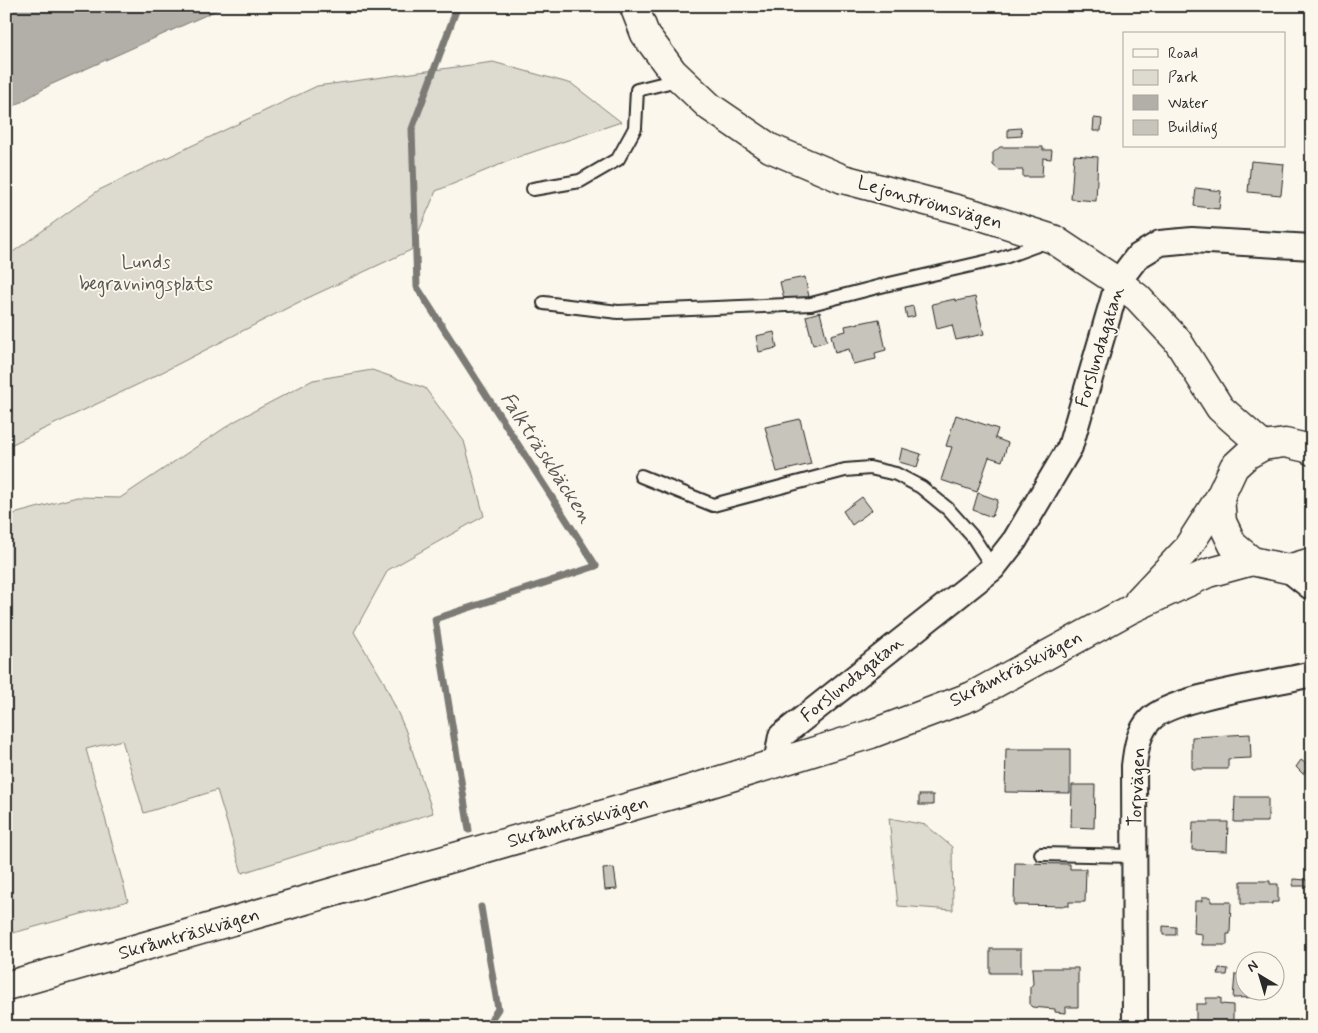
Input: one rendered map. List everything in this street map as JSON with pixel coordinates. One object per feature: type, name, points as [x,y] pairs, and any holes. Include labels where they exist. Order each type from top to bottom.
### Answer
[{"type":"main road","name":"Lejonströmsvägen","points":[[634,6],[645,34],[673,72],[710,106],[770,148],[843,179],[975,214],[1053,239],[1118,282],[1138,298],[1177,340],[1220,408],[1263,446]]},
{"type":"main road","name":"Lejonströmsvägen","points":[[1220,408],[1234,467]]},
{"type":"main road","points":[[1234,467],[1247,454],[1263,446],[1285,443],[1312,451]]},
{"type":"main road","name":"Skråmträskvägen","points":[[1130,609],[1186,550],[1220,497],[1234,467]]},
{"type":"main road","points":[[1220,497],[1222,522],[1233,545],[1252,561],[1300,566]]},
{"type":"main road","name":"Skråmträskvägen","points":[[6,986],[776,764],[871,734],[972,696],[1130,609],[1208,574],[1252,561]]},
{"type":"street","name":"Forslundagatan","points":[[776,764],[781,736],[993,568],[1015,540],[1070,447],[1118,282],[1137,257],[1160,243],[1192,240],[1312,247]]},
{"type":"street","points":[[1300,566],[1312,588]]},
{"type":"street","name":"Torpvägen","points":[[1135,1027],[1134,766],[1140,735],[1149,720],[1160,711],[1195,699],[1312,674]]},
{"type":"lane","points":[[533,190],[580,181],[618,159],[635,128],[637,90],[681,79]]},
{"type":"lane","points":[[544,303],[618,312],[812,304],[885,284],[1002,258],[1053,239]]},
{"type":"lane","points":[[642,476],[714,505],[845,470],[870,468],[896,474],[922,487],[948,509],[973,537],[993,568]]},
{"type":"lane","points":[[1041,854],[1134,856]]},
{"type":"green space","name":"Lunds begravningsplats","points":[[493,62],[572,84],[621,122],[521,156],[436,191],[411,250],[299,302],[143,382],[6,447],[6,257],[99,190],[317,86]]},
{"type":"green space","points":[[372,370],[425,388],[464,441],[484,516],[388,570],[354,632],[384,682],[405,729],[433,813],[242,873],[217,790],[144,813],[122,740],[86,749],[128,901],[6,935],[6,516],[77,497],[120,498],[235,421],[313,380]]},
{"type":"green space","points":[[889,818],[926,825],[952,847],[953,910],[898,906]]},
{"type":"water","points":[[6,6],[226,6],[50,85],[6,111]]},
{"type":"building","points":[[1094,118],[1102,119],[1101,131],[1093,131]]},
{"type":"building","points":[[1021,128],[1022,136],[1008,137],[1008,129]]},
{"type":"building","points":[[1000,147],[1043,147],[1043,150],[1052,150],[1051,159],[1043,158],[1042,177],[1023,177],[1023,170],[999,170],[993,165],[993,153]]},
{"type":"building","points":[[1308,154],[1312,154],[1312,169],[1310,169]]},
{"type":"building","points":[[1074,155],[1098,157],[1096,201],[1071,199]]},
{"type":"building","points":[[1251,161],[1284,164],[1281,195],[1248,192]]},
{"type":"building","points":[[1196,188],[1221,191],[1219,209],[1194,206]]},
{"type":"building","points":[[805,277],[809,297],[785,303],[780,282]]},
{"type":"building","points":[[975,297],[984,334],[956,340],[952,325],[937,329],[932,304]]},
{"type":"building","points":[[913,306],[915,316],[907,318],[905,308]]},
{"type":"building","points":[[820,312],[827,341],[813,345],[806,316]]},
{"type":"building","points":[[879,319],[886,350],[875,353],[876,359],[853,364],[849,349],[835,353],[831,335],[846,331],[845,326]]},
{"type":"building","points":[[774,332],[777,348],[759,352],[756,336]]},
{"type":"building","points":[[956,415],[998,429],[995,438],[1008,443],[1002,461],[989,457],[977,492],[941,480],[952,447],[946,446]]},
{"type":"building","points":[[800,419],[811,464],[777,472],[765,427]]},
{"type":"building","points":[[902,448],[921,454],[917,467],[899,462]]},
{"type":"building","points":[[978,493],[998,500],[992,517],[973,510]]},
{"type":"building","points":[[862,497],[872,510],[852,525],[843,511]]},
{"type":"building","points":[[1250,734],[1251,758],[1228,759],[1228,769],[1192,769],[1192,737]]},
{"type":"building","points":[[1006,749],[1070,749],[1070,793],[1005,792]]},
{"type":"building","points":[[1301,760],[1309,766],[1303,774],[1296,767]]},
{"type":"building","points":[[1072,785],[1095,785],[1094,828],[1071,827]]},
{"type":"building","points":[[919,795],[933,795],[933,805],[919,805]]},
{"type":"building","points":[[1235,797],[1268,797],[1268,822],[1234,822]]},
{"type":"building","points":[[1193,822],[1228,822],[1227,851],[1192,850]]},
{"type":"building","points":[[1015,863],[1070,864],[1070,869],[1086,869],[1085,902],[1069,902],[1069,906],[1014,905]]},
{"type":"building","points":[[614,868],[617,889],[605,890],[603,869]]},
{"type":"building","points":[[1293,879],[1307,880],[1307,886],[1293,886]]},
{"type":"building","points":[[1241,881],[1270,881],[1270,884],[1278,884],[1278,902],[1272,902],[1272,904],[1241,904]]},
{"type":"building","points":[[1202,897],[1211,897],[1211,902],[1231,902],[1230,934],[1227,934],[1227,945],[1202,945],[1202,934],[1194,933],[1195,901],[1202,901]]},
{"type":"building","points":[[1163,926],[1176,927],[1176,935],[1163,935]]},
{"type":"building","points":[[990,949],[1021,949],[1021,973],[990,973]]},
{"type":"building","points":[[1032,968],[1078,968],[1078,1007],[1066,1007],[1066,1013],[1055,1012],[1055,1009],[1032,1007],[1030,1005],[1030,987],[1033,984]]},
{"type":"building","points":[[1219,968],[1228,969],[1227,975],[1218,975]]},
{"type":"building","points":[[1235,974],[1236,974],[1236,998],[1233,998]]},
{"type":"building","points":[[1206,998],[1221,998],[1221,1004],[1233,1005],[1233,1027],[1196,1027],[1196,1004],[1206,1004]]},
{"type":"waterway","name":"Falkträskbäcken","points":[[457,8],[412,129],[417,287],[596,566],[435,619],[469,830]]},
{"type":"waterway","name":"Falkträskbäcken","points":[[481,907],[498,1009],[486,1027]]}]
